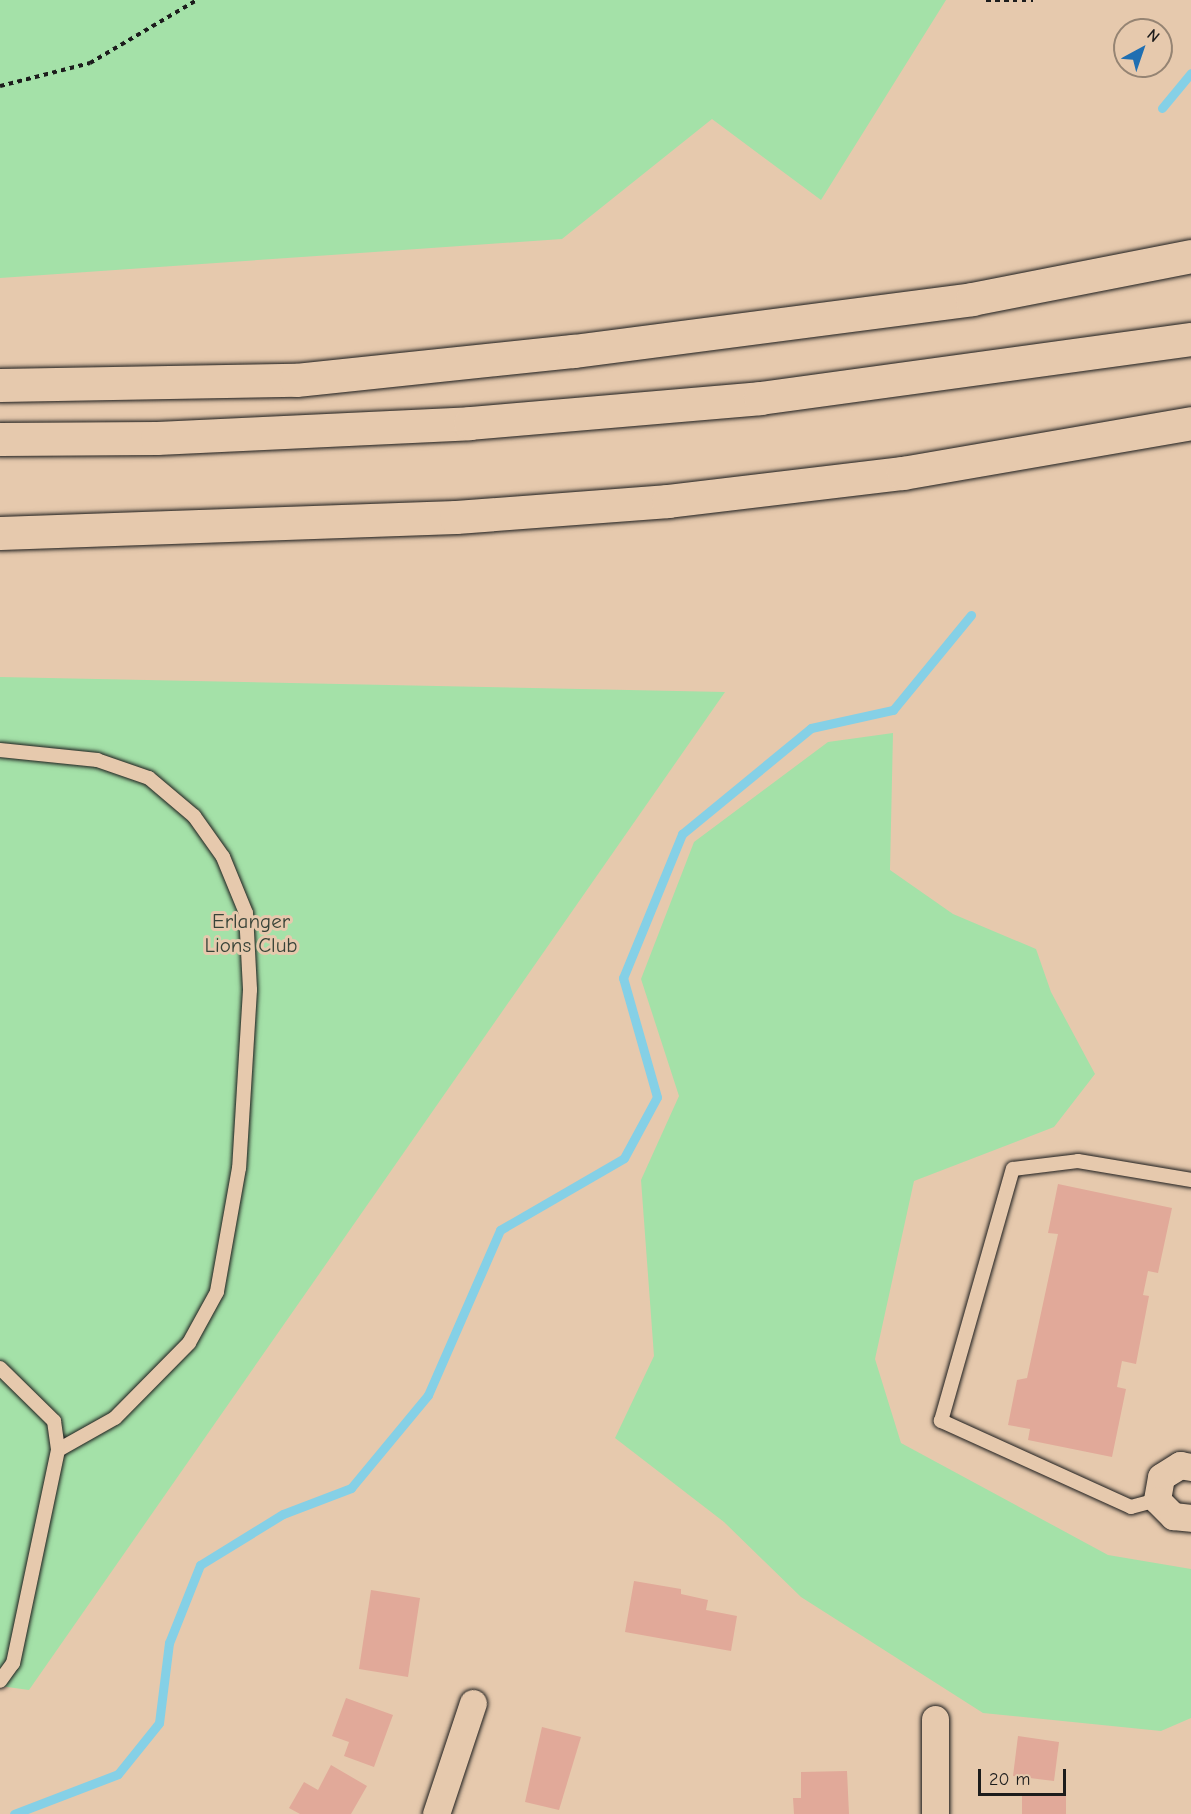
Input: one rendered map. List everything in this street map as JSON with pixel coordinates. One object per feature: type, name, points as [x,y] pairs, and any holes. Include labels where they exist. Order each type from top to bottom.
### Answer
[{"type":"highway","points":[[0,385],[296,380],[574,351],[972,298],[1191,256]]},
{"type":"highway","points":[[0,439],[157,438],[470,423],[760,398],[1191,339]]},
{"type":"highway","points":[[0,533],[420,519],[668,501],[903,473],[1191,423]]},
{"type":"street","points":[[1191,1467],[1180,1465],[1161,1477],[1157,1500],[1173,1516],[1191,1518]]},
{"type":"street","points":[[436,1814],[473,1703]]},
{"type":"street","points":[[935,1719],[935,1814]]},
{"type":"lane","points":[[0,750],[97,760],[148,778],[194,816],[223,857],[246,913],[250,990],[239,1168],[217,1292],[189,1343],[124,1410],[58,1450]]},
{"type":"lane","points":[[1157,1500],[1131,1507],[941,1421],[1013,1169],[1078,1161],[1191,1180]]},
{"type":"lane","points":[[0,1368],[54,1421],[58,1450],[13,1663],[0,1681]]},
{"type":"path","points":[[0,86],[90,63],[197,0]]},
{"type":"path","points":[[986,0],[1033,0]]},
{"type":"green space","points":[[0,0],[946,0],[821,200],[712,119],[562,239],[0,278]]},
{"type":"green space","name":"Erlanger Lions Club","points":[[0,677],[725,692],[29,1690],[0,1686]]},
{"type":"green space","points":[[893,733],[890,870],[953,914],[1036,949],[1051,992],[1095,1074],[1054,1127],[914,1181],[875,1359],[901,1443],[1108,1555],[1191,1569],[1191,1718],[1161,1731],[983,1713],[801,1597],[724,1522],[615,1438],[654,1356],[641,1180],[679,1096],[641,979],[694,842],[828,742]]},
{"type":"building","points":[[1058,1184],[1172,1208],[1158,1273],[1148,1271],[1143,1295],[1149,1296],[1136,1364],[1122,1361],[1117,1387],[1126,1389],[1112,1457],[1028,1440],[1030,1429],[1008,1425],[1017,1380],[1027,1378],[1058,1234],[1048,1233]]},
{"type":"building","points":[[634,1581],[681,1589],[681,1594],[708,1600],[706,1610],[737,1616],[731,1651],[625,1632]]},
{"type":"building","points":[[371,1590],[420,1598],[408,1677],[359,1669]]},
{"type":"building","points":[[346,1698],[393,1715],[374,1767],[344,1756],[349,1742],[332,1736]]},
{"type":"building","points":[[542,1727],[581,1737],[559,1810],[525,1802]]},
{"type":"building","points":[[1018,1736],[1059,1742],[1054,1781],[1013,1776]]},
{"type":"building","points":[[331,1765],[367,1786],[351,1814],[300,1814],[289,1808],[304,1782],[318,1790]]},
{"type":"building","points":[[847,1771],[849,1814],[794,1814],[793,1798],[801,1798],[801,1772]]},
{"type":"building","points":[[1022,1795],[1066,1796],[1066,1814],[1022,1814]]},
{"type":"waterway","points":[[1162,108],[1191,73]]},
{"type":"waterway","points":[[14,1814],[118,1774],[159,1723],[169,1643],[200,1565],[283,1514],[351,1488],[428,1395],[500,1230],[624,1158],[657,1097],[623,978],[682,834],[811,728],[893,710],[971,615]]}]
